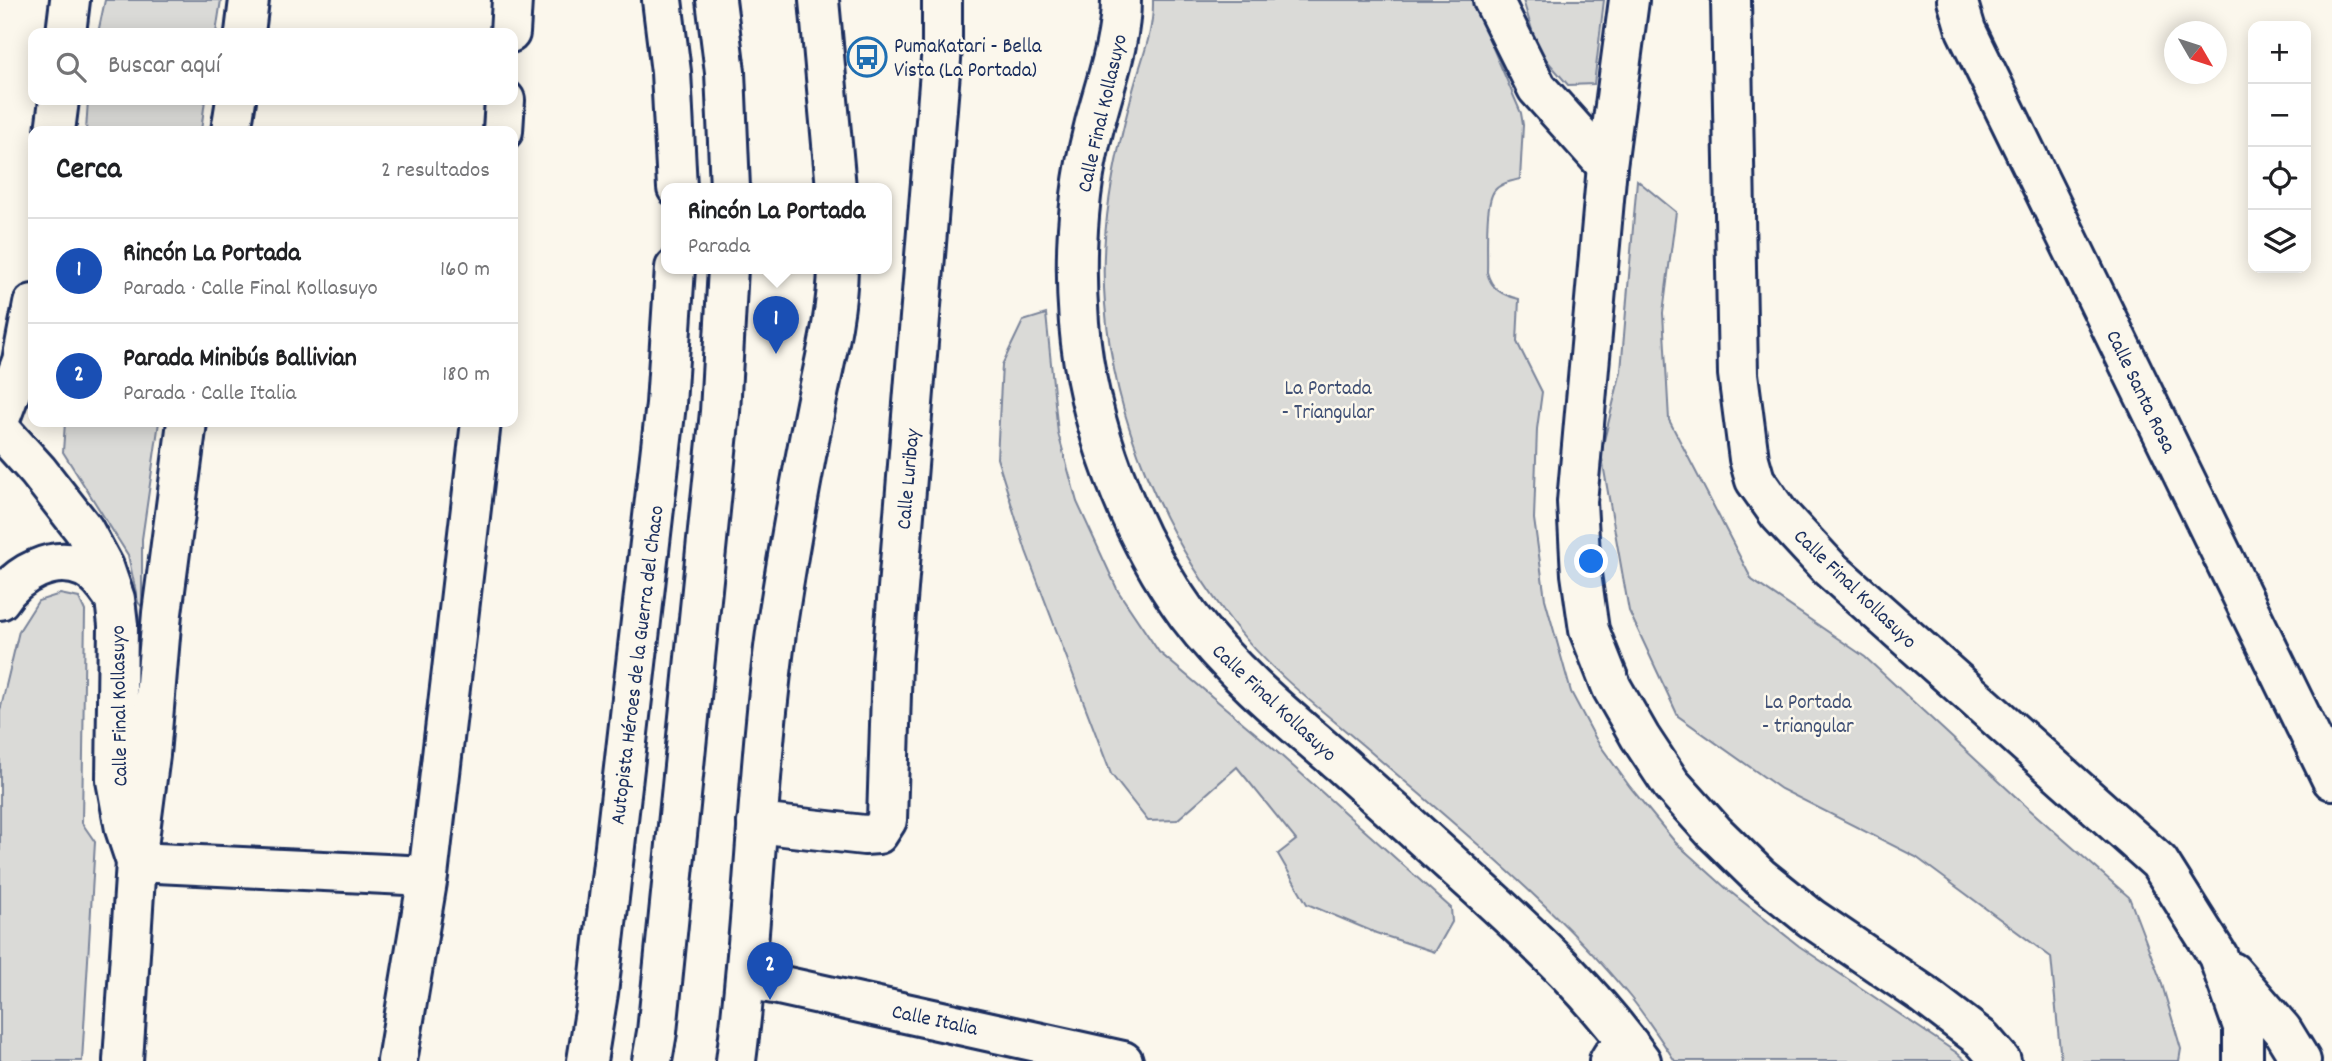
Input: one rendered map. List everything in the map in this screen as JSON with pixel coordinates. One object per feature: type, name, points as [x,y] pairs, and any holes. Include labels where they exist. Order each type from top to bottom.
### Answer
[{"type":"main road","points":[[67,28],[70,0]]},
{"type":"main road","points":[[246,28],[249,0]]},
{"type":"main road","points":[[510,28],[512,0]]},
{"type":"main road","points":[[662,0],[671,72],[677,183]]},
{"type":"main road","points":[[716,0],[725,72],[730,183]]},
{"type":"main road","points":[[820,0],[836,183]]},
{"type":"main road","name":"Calle Luribay","points":[[757,823],[864,835],[878,834],[887,820],[892,662],[942,47],[942,0]]},
{"type":"main road","name":"Calle Final Kollasuyo","points":[[1121,0],[1121,25],[1092,134],[1085,172],[1075,260],[1079,326],[1091,400],[1117,484],[1149,551],[1188,614],[1222,655],[1259,694],[1377,796],[1559,962],[1596,1001],[1626,1056]]},
{"type":"main road","points":[[1493,0],[1537,88],[1607,166]]},
{"type":"main road","points":[[1629,0],[1607,166],[1577,502],[1581,574],[1589,630],[1612,688],[1640,737],[1671,784],[1714,832],[1760,877],[1821,925],[1923,994],[1982,1039],[2001,1061]]},
{"type":"main road","name":"Calle Final Kollasuyo","points":[[1731,0],[1738,374],[1749,459],[1755,480],[1779,514],[1829,568],[2158,862],[2218,956],[2243,1027],[2243,1061]]},
{"type":"main road","name":"Calle Santa Rosa","points":[[1957,0],[1966,30],[2332,780]]},
{"type":"main road","points":[[56,126],[58,105]]},
{"type":"main road","points":[[232,126],[235,105]]},
{"type":"main road","points":[[503,126],[505,105]]},
{"type":"main road","name":"Autopista Héroes de la Guerra del Chaco","points":[[587,1061],[598,993],[661,445],[675,274]]},
{"type":"main road","points":[[652,1061],[720,412],[728,274]]},
{"type":"main road","points":[[736,1061],[746,979],[763,745],[778,619],[831,330],[837,274]]},
{"type":"main road","points":[[0,419],[22,361],[28,330]]},
{"type":"main road","points":[[186,427],[162,613],[150,755],[136,862],[428,876]]},
{"type":"main road","points":[[397,1061],[428,876],[480,427]]},
{"type":"main road","name":"Calle Final Kollasuyo","points":[[0,429],[46,481],[84,530],[104,567],[115,599],[118,625],[116,780],[125,829],[136,862],[123,1061]]},
{"type":"main road","points":[[0,600],[18,580],[32,570],[52,564],[69,563],[86,569],[102,581],[115,599]]},
{"type":"main road","points":[[2218,956],[2282,1030],[2301,1061]]},
{"type":"main road","name":"Calle Italia","points":[[746,979],[1123,1061]]},
{"type":"green space","points":[[105,0],[221,0],[217,28],[99,28]]},
{"type":"green space","name":"La Portada - Triangular","points":[[1153,0],[1474,0],[1480,7],[1489,39],[1521,113],[1523,125],[1520,179],[1497,188],[1489,205],[1487,272],[1491,283],[1498,290],[1519,299],[1517,342],[1542,392],[1537,429],[1534,519],[1545,599],[1571,692],[1597,741],[1675,842],[1728,890],[1799,946],[1966,1061],[1675,1061],[1631,998],[1541,901],[1284,678],[1236,627],[1210,592],[1165,515],[1131,434],[1110,348],[1104,277],[1106,224],[1119,145],[1149,36]]},
{"type":"green space","points":[[1523,0],[1604,0],[1594,84],[1568,85],[1538,50]]},
{"type":"green space","points":[[88,105],[204,105],[202,126],[86,126]]},
{"type":"green space","name":"La Portada - triangular","points":[[1637,180],[1676,212],[1663,313],[1669,420],[1752,580],[1865,657],[2029,809],[2129,897],[2161,981],[2181,1049],[2179,1061],[2061,1061],[2051,957],[1916,857],[1781,789],[1678,716],[1629,611],[1601,453],[1621,371]]},
{"type":"green space","points":[[1046,314],[1058,433],[1077,502],[1118,591],[1159,652],[1267,743],[1451,908],[1452,922],[1435,952],[1376,933],[1307,904],[1278,854],[1296,840],[1237,767],[1177,820],[1148,821],[1111,774],[1026,551],[997,458],[1002,365],[1023,321]]},
{"type":"green space","points":[[65,427],[158,427],[142,539],[142,607],[138,602],[128,555],[63,452]]},
{"type":"green space","points":[[60,594],[79,598],[85,611],[82,823],[95,842],[82,1061],[0,1061],[0,711],[19,631],[38,601]]},
{"type":"place","name":"PumaKatari - Bella Vista (La Portada)","points":[[867,57]]},
{"type":"place","name":"Rincón La Portada","points":[[776,354]]},
{"type":"place","name":"Parada Minibús Ballivian","points":[[770,1000]]}]
